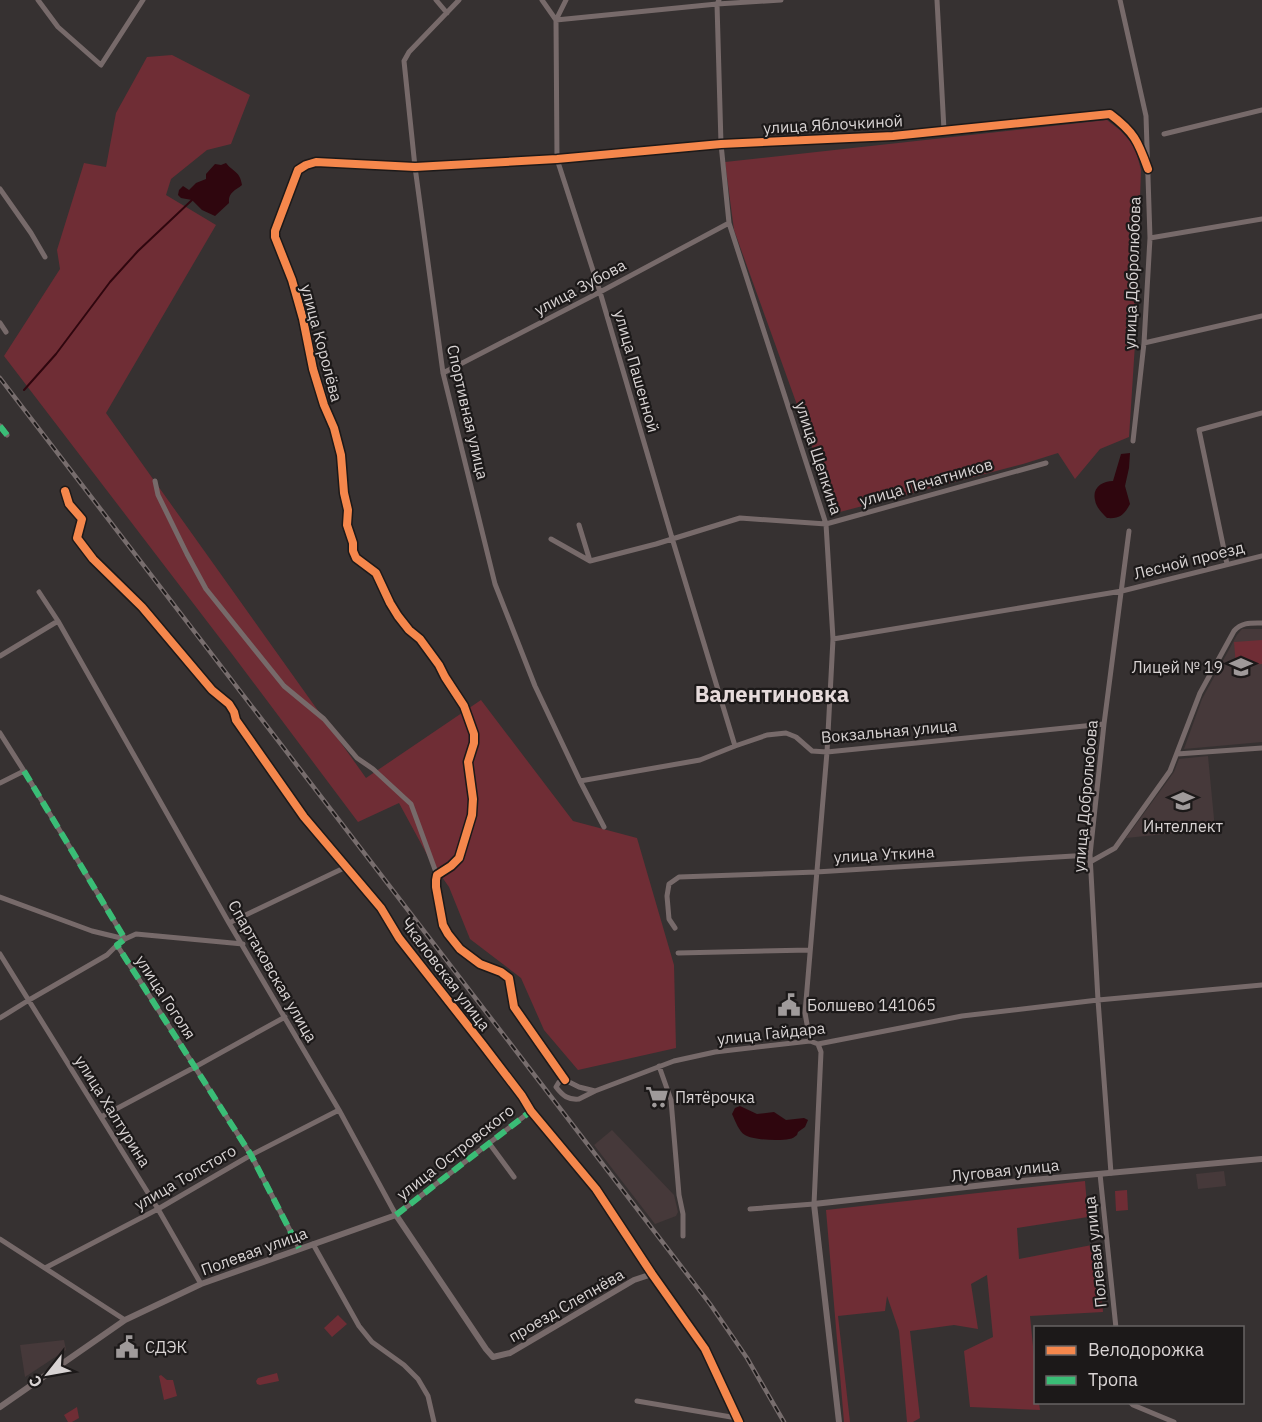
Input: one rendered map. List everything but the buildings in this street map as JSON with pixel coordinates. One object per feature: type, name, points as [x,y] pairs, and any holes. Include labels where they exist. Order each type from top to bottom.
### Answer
[{"type":"street","points":[[38,0],[58,27],[101,65],[143,0]]},
{"type":"street","points":[[436,0],[447,13]]},
{"type":"street","name":"Спортивная улица","points":[[459,0],[409,52],[404,61],[443,373],[495,584],[535,686],[604,827]]},
{"type":"street","points":[[542,0],[556,20],[718,2],[780,0]]},
{"type":"street","name":"улица Пашенной","points":[[566,0],[556,20],[557,159],[600,292],[735,746]]},
{"type":"street","points":[[937,0],[944,130]]},
{"type":"street","name":"улица Добролюбова","points":[[1120,0],[1146,116],[1148,169],[1150,238],[1144,343],[1133,441]]},
{"type":"street","name":"улица Щепкина","points":[[718,2],[721,144],[729,223],[826,524],[833,639],[827,752],[805,1013],[810,1041]]},
{"type":"street","points":[[1164,134],[1262,110]]},
{"type":"street","name":"улица Яблочкиной","points":[[557,159],[721,144],[893,136],[1110,114],[1127,127],[1140,146],[1148,169]]},
{"type":"street","name":"улица Королёва","points":[[437,875],[452,866],[459,858],[472,816],[473,799],[468,762],[474,734],[464,706],[439,665],[420,639],[398,616],[376,573],[356,558],[352,551],[347,525],[348,510],[341,455],[313,369],[303,319],[292,280],[275,237],[275,231],[298,170],[316,162],[416,167],[557,159]]},
{"type":"street","points":[[0,189],[45,257]]},
{"type":"street","points":[[1150,238],[1262,219]]},
{"type":"street","name":"улица Зубова","points":[[443,373],[729,223]]},
{"type":"street","points":[[1144,343],[1262,316]]},
{"type":"street","points":[[0,323],[6,332]]},
{"type":"street","points":[[1227,564],[1198,430],[1262,413]]},
{"type":"street","points":[[0,426],[7,435]]},
{"type":"street","name":"улица Печатников","points":[[590,561],[740,518],[826,524],[1046,463]]},
{"type":"street","points":[[155,481],[158,495],[206,589],[284,686],[324,719],[357,758],[373,769],[411,804],[437,875],[436,887],[443,925],[448,934],[470,957],[509,978],[514,1006],[565,1080],[595,1092]]},
{"type":"street","name":"Чкаловская улица","points":[[65,491],[69,504],[82,519],[77,538],[93,559],[142,607],[212,690],[230,704],[236,720],[304,818],[381,908],[399,938],[490,1053],[531,1111],[596,1189],[705,1349],[738,1420]]},
{"type":"street","points":[[579,525],[590,561]]},
{"type":"street","name":"улица Добролюбова","points":[[1111,1173],[1090,859],[1104,724],[1129,531]]},
{"type":"street","points":[[551,539],[590,561]]},
{"type":"street","name":"Лесной проезд","points":[[833,639],[1122,591],[1262,556]]},
{"type":"street","name":"Спартаковская улица","points":[[39,592],[58,621],[229,923],[339,1110],[396,1215],[493,1357]]},
{"type":"street","points":[[0,656],[58,621]]},
{"type":"street","points":[[1090,859],[1115,848],[1170,771],[1200,693],[1234,631],[1238,626],[1245,624],[1262,623]]},
{"type":"street","name":"Вокзальная улица","points":[[580,781],[699,760],[766,735],[786,733],[796,737],[812,751],[827,752],[1104,724]]},
{"type":"street","name":"улица Гоголя","points":[[0,733],[124,939],[117,945],[251,1155],[299,1248]]},
{"type":"street","points":[[1177,754],[1262,748]]},
{"type":"street","points":[[0,783],[24,771]]},
{"type":"street","name":"улица Уткина","points":[[675,928],[669,920],[667,896],[669,884],[679,877],[1090,859]]},
{"type":"street","points":[[229,923],[346,867]]},
{"type":"street","points":[[0,897],[92,931],[124,939],[136,934],[243,944]]},
{"type":"street","points":[[0,1018],[107,955],[117,945]]},
{"type":"street","points":[[678,953],[810,951]]},
{"type":"street","name":"улица Халтурина","points":[[0,954],[158,1209],[201,1284]]},
{"type":"street","name":"улица Гайдара","points":[[565,1080],[559,1082],[556,1087],[570,1100],[579,1099],[659,1066],[715,1052],[810,1041],[818,1044],[962,1016],[1098,1000],[1262,985]]},
{"type":"street","points":[[101,1117],[285,1017]]},
{"type":"street","points":[[818,1044],[821,1052],[814,1204],[839,1422]]},
{"type":"street","points":[[659,1066],[671,1100],[679,1195],[683,1214],[683,1236]]},
{"type":"street","name":"улица Толстого","points":[[45,1268],[158,1209],[251,1155],[339,1110]]},
{"type":"street","name":"улица Островского","points":[[396,1215],[531,1111]]},
{"type":"street","points":[[489,1143],[514,1177]]},
{"type":"street","name":"Луговая улица","points":[[750,1209],[1262,1159]]},
{"type":"street","name":"Полевая улица","points":[[1100,1174],[1116,1326]]},
{"type":"street","name":"Полевая улица","points":[[0,1407],[125,1320],[201,1284],[396,1215]]},
{"type":"street","points":[[0,1239],[125,1320]]},
{"type":"street","points":[[313,1244],[359,1326],[372,1342],[404,1365],[418,1379],[428,1396],[434,1422]]},
{"type":"street","name":"проезд Слепнёва","points":[[493,1357],[510,1353],[634,1280],[652,1274]]},
{"type":"street","points":[[637,1401],[738,1420]]},
{"type":"street","points":[[1132,1404],[1174,1422]]},
{"type":"shaded area","points":[[172,55],[250,95],[231,144],[207,150],[171,179],[166,195],[216,225],[106,413],[366,778],[481,700],[573,821],[637,838],[674,965],[676,1048],[578,1070],[544,1030],[521,978],[470,939],[449,887],[430,860],[399,803],[358,822],[4,356],[60,269],[57,250],[84,163],[106,167],[116,113],[147,57]]},
{"type":"shaded area","points":[[1107,120],[1135,147],[1141,170],[1135,344],[1129,437],[1100,449],[1075,479],[1058,453],[836,513],[734,230],[725,162]]},
{"type":"shaded area","points":[[226,163],[238,174],[242,185],[233,192],[229,203],[215,216],[202,210],[192,200],[181,198],[178,195],[183,186],[189,190],[196,183],[206,179],[206,174],[215,164]]},
{"type":"shaded area","points":[[1130,453],[1125,486],[1130,504],[1121,516],[1107,518],[1097,505],[1094,496],[1096,489],[1105,482],[1113,481],[1121,454]]},
{"type":"shaded area","name":"Лицей № 19","points":[[1242,629],[1262,629],[1262,742],[1184,749],[1202,699]]},
{"type":"shaded area","points":[[1262,640],[1262,664],[1236,666],[1234,642]]},
{"type":"shaded area","name":"Интеллект","points":[[1208,756],[1215,829],[1126,838],[1174,772],[1179,759]]},
{"type":"shaded area","points":[[740,1106],[757,1114],[774,1112],[786,1120],[804,1118],[808,1120],[805,1127],[793,1138],[773,1140],[754,1138],[745,1135],[737,1126],[732,1114],[735,1108]]},
{"type":"shaded area","points":[[612,1130],[674,1195],[678,1212],[676,1216],[655,1224],[594,1145]]},
{"type":"shaded area","points":[[1224,1171],[1226,1186],[1198,1189],[1196,1174]]},
{"type":"shaded area","points":[[1085,1181],[1088,1217],[1017,1228],[1019,1259],[1097,1244],[1103,1312],[1030,1316],[1034,1356],[1034,1404],[1039,1404],[1040,1410],[970,1407],[964,1351],[993,1337],[987,1275],[971,1284],[978,1329],[954,1325],[910,1331],[920,1418],[913,1422],[907,1422],[899,1331],[887,1296],[885,1311],[838,1316],[850,1422],[844,1422],[826,1210]]},
{"type":"shaded area","points":[[1127,1190],[1128,1210],[1116,1211],[1115,1191]]},
{"type":"shaded area","points":[[338,1315],[347,1324],[332,1337],[324,1328]]},
{"type":"shaded area","points":[[64,1340],[66,1350],[25,1377],[20,1345]]},
{"type":"shaded area","points":[[277,1373],[279,1381],[257,1384],[258,1378]]},
{"type":"shaded area","points":[[159,1376],[167,1380],[173,1380],[177,1396],[164,1400]]},
{"type":"shaded area","points":[[77,1407],[79,1418],[68,1422],[64,1415]]},
{"type":"waterway","points":[[24,390],[56,354],[110,282],[138,251],[192,200]]},
{"type":"railway","points":[[0,378],[710,1304],[747,1358],[784,1422]]},
{"type":"marked path","points":[[0,426],[7,435]]},
{"type":"marked path","points":[[24,771],[125,939],[117,945],[251,1155],[299,1248]]},
{"type":"marked path","points":[[396,1215],[531,1111]]},
{"type":"cycle path","points":[[565,1080],[514,1007],[509,978],[501,972],[480,964],[460,949],[443,925],[436,880],[437,875],[459,858],[472,815],[473,799],[468,762],[474,743],[474,734],[464,706],[439,665],[420,639],[398,616],[376,573],[356,558],[353,551],[347,525],[348,510],[344,493],[341,455],[313,369],[292,280],[275,237],[275,231],[298,170],[316,162],[415,167],[557,159],[721,144],[893,136],[1110,114],[1125,126],[1134,138],[1148,169]]},
{"type":"cycle path","points":[[65,491],[69,504],[82,519],[77,538],[93,559],[142,607],[212,690],[229,704],[236,720],[304,817],[381,908],[399,938],[522,1096],[531,1111],[596,1189],[705,1349],[739,1422]]},
{"type":"place","name":"Лицей № 19","points":[[1241,667]]},
{"type":"place","name":"Интеллект","points":[[1183,801]]},
{"type":"place","name":"Болшево 141065","points":[[789,1005]]},
{"type":"place","name":"Пятёрочка","points":[[657,1097]]},
{"type":"place","name":"СДЭК","points":[[127,1347]]},
{"type":"district","name":"Валентиновка","points":[[772,694]]}]
